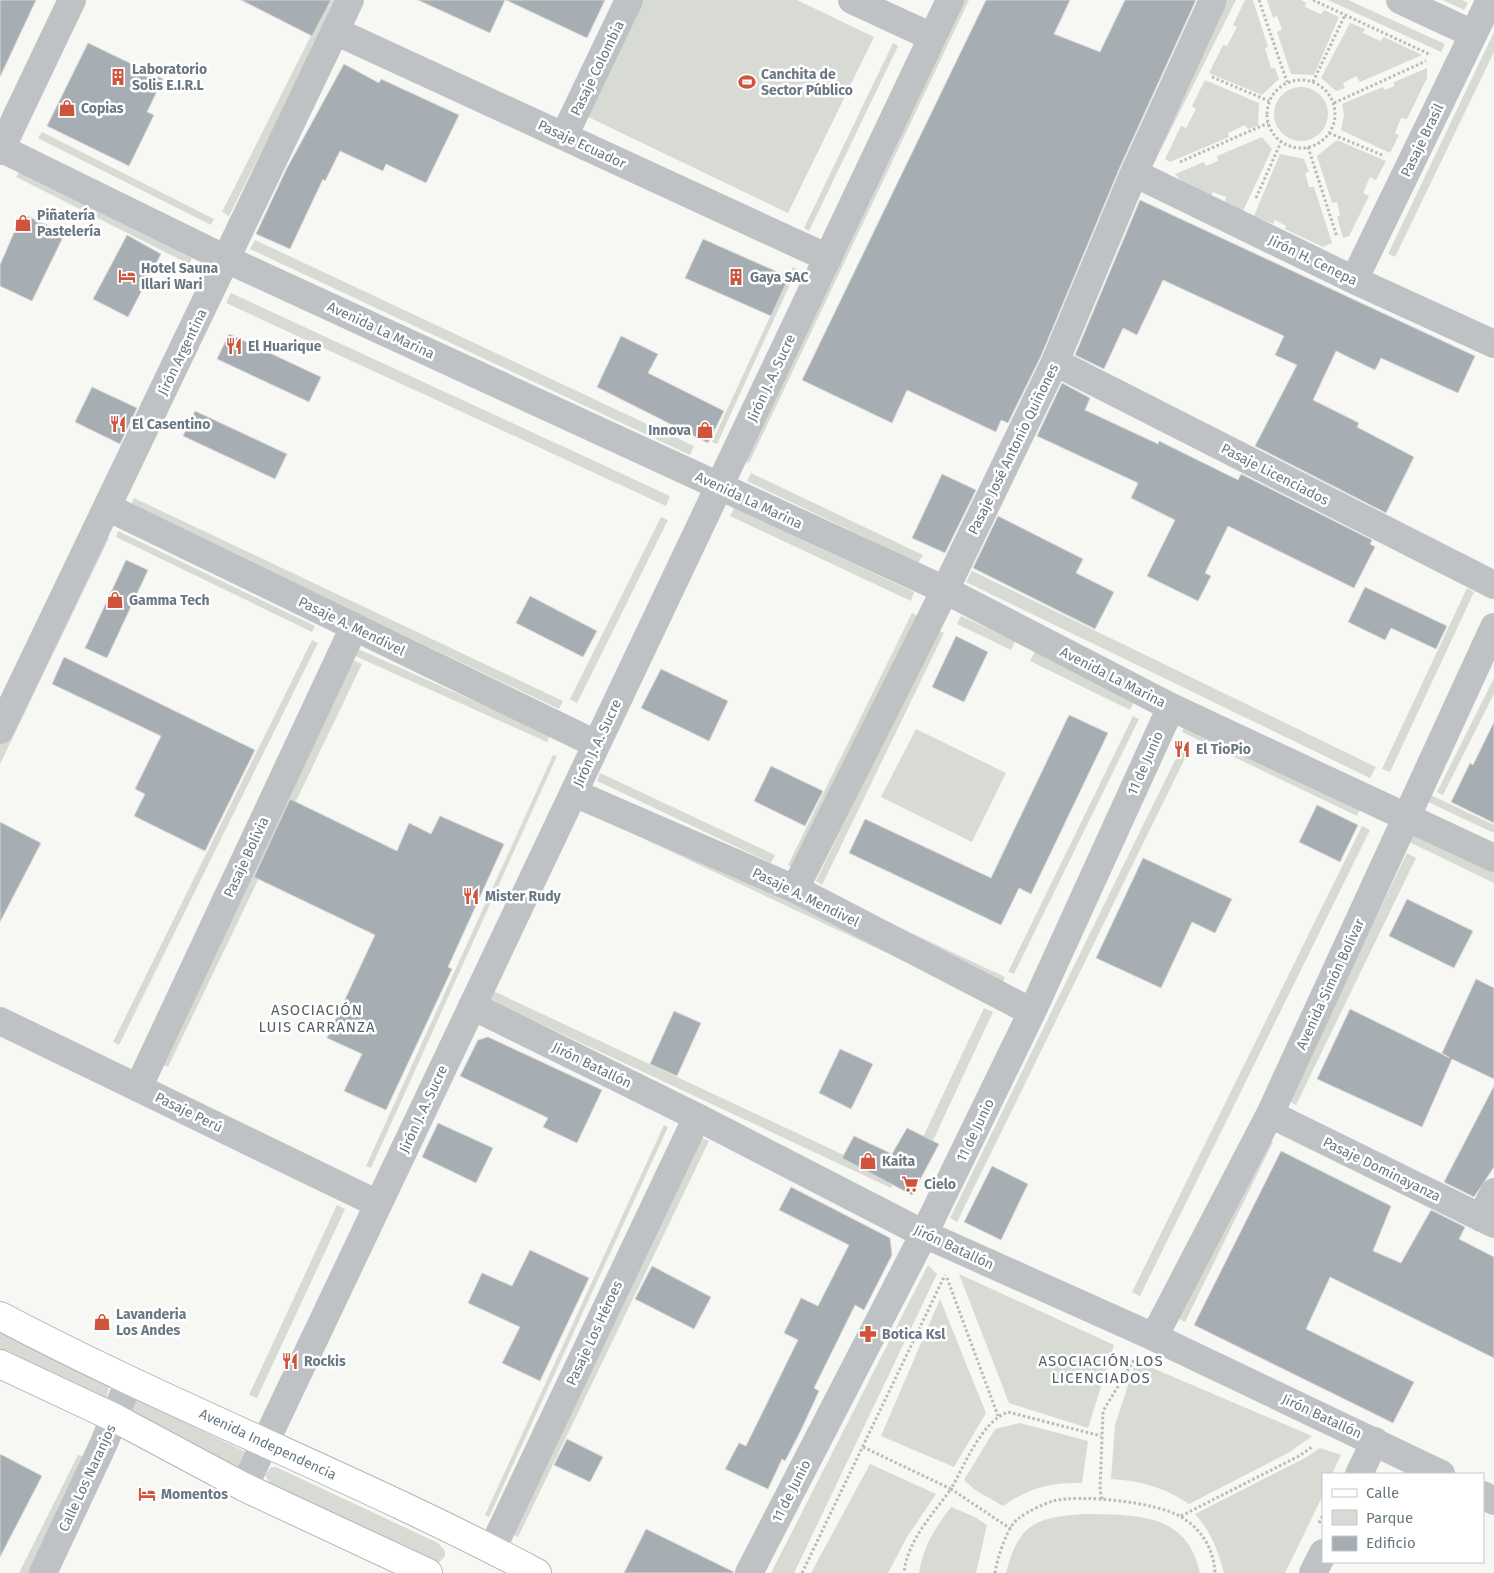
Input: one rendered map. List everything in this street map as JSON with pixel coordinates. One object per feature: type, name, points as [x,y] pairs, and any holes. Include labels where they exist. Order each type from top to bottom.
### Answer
[{"type":"street","points":[[0,149],[72,0]]},
{"type":"street","name":"Jirón Argentina","points":[[0,730],[350,0]]},
{"type":"street","name":"Pasaje Colombia","points":[[564,136],[629,0]]},
{"type":"street","points":[[852,0],[932,37]]},
{"type":"street","name":"Jirón J. A. Sucre","points":[[244,1487],[950,0]]},
{"type":"street","name":"Pasaje José Antonio Quiñones","points":[[795,889],[945,590],[1055,362],[1139,175],[1213,0]]},
{"type":"street","points":[[1400,0],[1473,34]]},
{"type":"street","name":"Pasaje Brasil","points":[[1347,277],[1490,0]]},
{"type":"street","name":"Pasaje Ecuador","points":[[336,31],[828,258]]},
{"type":"street","name":"Avenida La Marina","points":[[0,149],[226,259],[945,590],[1171,706],[1494,858]]},
{"type":"street","name":"Jirón H. Cenepa","points":[[1139,175],[1347,277],[1494,344]]},
{"type":"street","name":"Pasaje Licenciados","points":[[1055,362],[1494,585]]},
{"type":"street","name":"Pasaje A. Mendivel","points":[[107,507],[596,744]]},
{"type":"street","name":"Pasaje Bolivia","points":[[138,1088],[354,627]]},
{"type":"street","name":"Avenida Simón Bolívar","points":[[1154,1337],[1270,1114],[1494,627]]},
{"type":"street","name":"11 de Junio","points":[[748,1573],[924,1234],[1032,1012],[1171,706]]},
{"type":"street","name":"Pasaje A. Mendivel","points":[[574,793],[795,889],[1032,1012]]},
{"type":"street","name":"Jirón Batallón","points":[[472,1006],[697,1117],[924,1234],[1154,1337],[1439,1473]]},
{"type":"street","name":"Pasaje Perú","points":[[0,1021],[378,1204]]},
{"type":"street","name":"Pasaje Dominayanza","points":[[1270,1114],[1488,1221]]},
{"type":"street","name":"Pasaje Los Héroes","points":[[492,1549],[697,1117]]},
{"type":"street","points":[[1488,1221],[1494,1192]]},
{"type":"street","name":"Avenida Independencia","points":[[0,1316],[129,1381],[265,1442],[492,1549],[537,1573]]},
{"type":"street","points":[[0,1364],[115,1418],[244,1487],[428,1573]]},
{"type":"street","name":"Calle Los Naranjos","points":[[43,1573],[115,1418],[129,1381]]},
{"type":"street","points":[[1360,1473],[1375,1441]]},
{"type":"street","points":[[1313,1573],[1322,1555]]},
{"type":"path","points":[[1259,0],[1287,82]]},
{"type":"path","points":[[1313,0],[1435,57],[1334,103]]},
{"type":"path","points":[[1313,82],[1345,15]]},
{"type":"path","points":[[1203,73],[1269,102]]},
{"type":"path","points":[[1300,79],[1313,82],[1325,89],[1334,103],[1336,113],[1333,126],[1329,133],[1315,145],[1308,147],[1288,146],[1277,139],[1268,123],[1266,115],[1269,102],[1276,90],[1287,82],[1300,79]]},
{"type":"path","points":[[1139,175],[1268,123]]},
{"type":"path","points":[[1329,133],[1389,158]]},
{"type":"path","points":[[1256,199],[1282,142]]},
{"type":"path","points":[[1308,147],[1342,253],[1347,277]]},
{"type":"path","points":[[924,1234],[930,1254],[945,1274],[998,1416]]},
{"type":"path","points":[[802,1573],[945,1274]]},
{"type":"path","points":[[1102,1499],[1100,1490],[1103,1411],[1141,1348],[1154,1337]]},
{"type":"path","points":[[904,1573],[905,1564],[918,1534],[951,1490],[986,1430],[998,1416],[1008,1412],[1101,1436]]},
{"type":"path","points":[[1181,1516],[1299,1456],[1315,1445]]},
{"type":"path","points":[[863,1447],[951,1490],[1011,1529]]},
{"type":"path","points":[[994,1573],[998,1553],[1017,1518],[1054,1501],[1102,1499],[1131,1501],[1181,1516],[1202,1534],[1215,1560],[1215,1573]]},
{"type":"green space","points":[[329,0],[338,0],[229,216],[222,212]]},
{"type":"green space","points":[[640,0],[797,0],[874,37],[788,213],[584,115]]},
{"type":"green space","points":[[955,0],[969,0],[749,463],[737,458]]},
{"type":"green space","points":[[1228,0],[1236,0],[1152,167],[1147,164]]},
{"type":"green space","points":[[1245,0],[1253,0],[1268,47],[1265,48],[1271,68],[1275,68],[1279,79],[1262,95],[1209,73],[1223,45],[1227,46],[1237,27],[1233,25]]},
{"type":"green space","points":[[1267,0],[1301,0],[1306,3],[1305,7],[1321,14],[1324,10],[1339,17],[1314,75],[1291,74],[1277,32],[1282,29],[1277,16],[1273,18]]},
{"type":"green space","points":[[1328,0],[1348,0],[1445,44],[1441,52]]},
{"type":"green space","points":[[1443,0],[1462,0],[1468,3],[1464,10]]},
{"type":"green space","points":[[1350,23],[1365,29],[1363,33],[1380,41],[1384,37],[1422,55],[1360,82],[1356,76],[1343,83],[1345,88],[1336,91],[1321,78]]},
{"type":"green space","points":[[1494,32],[1494,52],[1395,257],[1388,254]]},
{"type":"green space","points":[[893,43],[898,46],[809,231],[804,228]]},
{"type":"green space","points":[[1427,68],[1427,78],[1407,119],[1401,118],[1395,133],[1399,135],[1390,153],[1341,130],[1344,115],[1342,104],[1383,87],[1385,90],[1394,86],[1394,82]]},
{"type":"green space","points":[[1205,80],[1259,103],[1258,126],[1248,129],[1245,125],[1228,133],[1229,137],[1170,162],[1165,159],[1181,126],[1186,128],[1196,109],[1192,106]]},
{"type":"green space","points":[[1301,87],[1311,89],[1320,95],[1326,104],[1328,114],[1326,124],[1320,133],[1311,139],[1301,141],[1291,139],[1282,133],[1276,124],[1274,114],[1276,104],[1282,95],[1291,89]]},
{"type":"green space","points":[[42,132],[214,219],[211,225],[38,138]]},
{"type":"green space","points":[[1262,137],[1272,149],[1243,211],[1225,202],[1226,197],[1213,192],[1211,196],[1184,184],[1175,174],[1204,162],[1206,166],[1218,161],[1217,156]]},
{"type":"green space","points":[[1337,140],[1386,161],[1376,180],[1370,177],[1363,193],[1369,196],[1349,236],[1343,238],[1337,217],[1340,215],[1337,202],[1332,203],[1317,156]]},
{"type":"green space","points":[[1280,154],[1304,159],[1309,172],[1305,173],[1309,187],[1314,187],[1332,243],[1323,247],[1285,229],[1286,226],[1275,220],[1273,224],[1254,216]]},
{"type":"green space","points":[[20,171],[192,258],[189,264],[16,177]]},
{"type":"green space","points":[[255,240],[694,446],[690,455],[250,249]]},
{"type":"green space","points":[[793,267],[797,269],[717,444],[712,442]]},
{"type":"green space","points":[[231,293],[670,496],[666,506],[226,303]]},
{"type":"green space","points":[[751,473],[923,555],[918,563],[747,481]]},
{"type":"green space","points":[[134,498],[563,701],[559,709],[131,505]]},
{"type":"green space","points":[[734,508],[914,592],[911,601],[730,516]]},
{"type":"green space","points":[[661,517],[668,520],[577,703],[570,699]]},
{"type":"green space","points":[[118,531],[315,626],[312,632],[116,537]]},
{"type":"green space","points":[[101,534],[109,538],[0,764],[0,745]]},
{"type":"green space","points":[[972,571],[1376,767],[1370,778],[966,582]]},
{"type":"green space","points":[[1467,588],[1474,592],[1390,772],[1382,769]]},
{"type":"green space","points":[[912,613],[917,616],[793,868],[788,865]]},
{"type":"green space","points":[[961,616],[1015,641],[1011,650],[957,624]]},
{"type":"green space","points":[[937,630],[944,633],[822,885],[816,881]]},
{"type":"green space","points":[[312,640],[318,643],[119,1045],[113,1042]]},
{"type":"green space","points":[[356,648],[550,735],[547,742],[353,655]]},
{"type":"green space","points":[[1035,651],[1135,700],[1130,710],[1030,661]]},
{"type":"green space","points":[[353,660],[362,664],[168,1067],[159,1063]]},
{"type":"green space","points":[[1494,678],[1494,694],[1443,795],[1437,792]]},
{"type":"green space","points":[[1133,716],[1139,719],[1014,974],[1008,972]]},
{"type":"green space","points":[[1188,720],[1362,804],[1357,816],[1182,732]]},
{"type":"green space","points":[[916,729],[1006,773],[972,842],[881,797]]},
{"type":"green space","points":[[1183,744],[1190,748],[957,1222],[950,1218]]},
{"type":"green space","points":[[553,755],[557,756],[371,1168],[366,1166]]},
{"type":"green space","points":[[600,773],[775,855],[771,863],[597,781]]},
{"type":"green space","points":[[1431,795],[1494,825],[1494,833],[1428,802]]},
{"type":"green space","points":[[582,803],[987,994],[985,999],[580,809]]},
{"type":"green space","points":[[1362,826],[1370,830],[1140,1296],[1132,1292]]},
{"type":"green space","points":[[1411,834],[1494,873],[1494,883],[1407,841]]},
{"type":"green space","points":[[1407,853],[1416,858],[1296,1105],[1287,1100]]},
{"type":"green space","points":[[822,891],[1005,977],[1002,984]]},
{"type":"green space","points":[[489,989],[895,1179],[891,1188],[485,998]]},
{"type":"green space","points":[[984,1008],[993,1012],[915,1179],[905,1175]]},
{"type":"green space","points":[[664,1125],[668,1127],[489,1517],[485,1515]]},
{"type":"green space","points":[[699,1136],[709,1141],[518,1537],[508,1532]]},
{"type":"green space","points":[[1264,1138],[1273,1142],[1185,1322],[1176,1317]]},
{"type":"green space","points":[[337,1205],[345,1209],[257,1398],[249,1395]]},
{"type":"green space","points":[[928,1265],[937,1274],[794,1573],[771,1573]]},
{"type":"green space","points":[[959,1274],[1114,1345],[1088,1428],[1009,1403]]},
{"type":"green space","points":[[940,1299],[986,1413],[954,1467],[881,1436]]},
{"type":"green space","points":[[0,1332],[109,1386],[107,1397],[104,1400],[0,1353]]},
{"type":"green space","points":[[1136,1361],[1312,1436],[1290,1452],[1189,1504],[1170,1493],[1152,1486],[1132,1481],[1111,1479],[1115,1425]]},
{"type":"green space","points":[[135,1398],[246,1452],[241,1468],[236,1468],[125,1414]]},
{"type":"green space","points":[[1020,1423],[1088,1441],[1082,1483],[1040,1487],[1003,1506],[975,1490],[964,1480],[995,1429]]},
{"type":"green space","points":[[1320,1448],[1341,1455],[1332,1473],[1322,1473],[1322,1497],[1285,1573],[1224,1573],[1213,1542],[1195,1514],[1305,1458]]},
{"type":"green space","points":[[78,1455],[83,1456],[34,1573],[19,1573]]},
{"type":"green space","points":[[870,1464],[936,1494],[907,1537],[888,1573],[811,1573]]},
{"type":"green space","points":[[271,1467],[276,1467],[438,1543],[445,1551],[445,1556],[438,1563],[433,1562],[270,1484],[265,1475]]},
{"type":"green space","points":[[951,1507],[975,1517],[987,1525],[976,1573],[919,1573],[923,1555],[930,1538]]},
{"type":"green space","points":[[1084,1514],[1140,1517],[1157,1521],[1171,1528],[1184,1538],[1193,1553],[1200,1573],[1006,1573],[1017,1543],[1023,1533],[1032,1526],[1053,1518]]},
{"type":"building","points":[[0,0],[36,0],[0,77]]},
{"type":"building","points":[[241,0],[331,0],[312,36]]},
{"type":"building","points":[[418,0],[505,0],[490,33]]},
{"type":"building","points":[[506,0],[605,0],[587,38]]},
{"type":"building","points":[[986,0],[1070,0],[1054,34],[1100,52],[1125,0],[1196,0],[1120,167],[1041,356],[1008,423],[1001,420],[996,432],[907,390],[892,423],[802,380]]},
{"type":"building","points":[[88,43],[163,79],[147,112],[154,115],[129,166],[47,126]]},
{"type":"building","points":[[344,64],[379,83],[381,79],[459,115],[426,183],[386,164],[383,171],[340,151],[325,181],[323,179],[290,249],[256,234],[287,168]]},
{"type":"building","points":[[1140,200],[1475,356],[1458,393],[1381,358],[1375,370],[1336,351],[1313,400],[1359,423],[1357,427],[1414,457],[1386,513],[1255,446],[1297,365],[1275,355],[1284,336],[1163,280],[1137,335],[1123,328],[1104,369],[1075,355]]},
{"type":"building","points":[[22,214],[65,233],[32,301],[0,286],[0,265]]},
{"type":"building","name":"Hotel Sauna Illari Wari","points":[[127,235],[161,254],[128,317],[93,299]]},
{"type":"building","name":"Gaya SAC","points":[[703,239],[789,277],[771,316],[685,278]]},
{"type":"building","points":[[229,334],[321,377],[309,402],[217,359]]},
{"type":"building","points":[[621,336],[658,354],[648,373],[724,411],[708,443],[597,387]]},
{"type":"building","points":[[1062,383],[1090,398],[1085,410],[1158,444],[1159,441],[1238,480],[1241,474],[1372,540],[1370,544],[1375,547],[1354,588],[1228,526],[1205,573],[1211,576],[1198,601],[1147,576],[1175,520],[1131,498],[1138,483],[1037,436]]},
{"type":"building","points":[[92,387],[137,408],[120,444],[75,422]]},
{"type":"building","points":[[195,411],[287,454],[275,479],[183,436]]},
{"type":"building","points":[[942,474],[976,490],[945,553],[912,538]]},
{"type":"building","points":[[998,516],[1083,559],[1076,573],[1114,592],[1095,629],[973,568]]},
{"type":"building","points":[[126,560],[148,570],[107,658],[85,648]]},
{"type":"building","points":[[1365,587],[1447,626],[1436,649],[1391,628],[1385,640],[1348,622]]},
{"type":"building","points":[[530,596],[597,631],[583,657],[516,623]]},
{"type":"building","points":[[956,636],[988,652],[964,702],[932,687]]},
{"type":"building","points":[[64,657],[255,750],[205,851],[134,816],[145,794],[135,789],[161,736],[52,684]]},
{"type":"building","points":[[661,669],[728,701],[709,741],[641,708]]},
{"type":"building","points":[[1069,715],[1108,733],[1031,894],[1019,888],[1001,925],[849,853],[865,819],[991,878]]},
{"type":"building","points":[[1494,722],[1494,823],[1451,802],[1470,763],[1473,765]]},
{"type":"building","points":[[771,766],[823,791],[805,826],[754,801]]},
{"type":"building","points":[[290,799],[397,851],[409,823],[431,834],[440,816],[504,844],[448,967],[452,969],[386,1110],[344,1091],[362,1054],[327,1038],[375,935],[254,877]]},
{"type":"building","points":[[1317,805],[1358,825],[1340,862],[1299,842]]},
{"type":"building","points":[[0,822],[41,843],[0,922]]},
{"type":"building","points":[[1143,858],[1232,899],[1215,933],[1192,922],[1161,988],[1096,958]]},
{"type":"building","points":[[1407,899],[1473,931],[1454,968],[1389,936]]},
{"type":"building","points":[[1476,979],[1494,988],[1494,1079],[1452,1059],[1422,1127],[1317,1079],[1350,1009],[1450,1058],[1442,1053]]},
{"type":"building","points":[[674,1011],[701,1023],[677,1076],[650,1064]]},
{"type":"building","points":[[488,1037],[602,1090],[577,1143],[543,1127],[548,1118],[460,1076],[478,1040]]},
{"type":"building","points":[[840,1049],[873,1064],[851,1109],[819,1093]]},
{"type":"building","points":[[1494,1086],[1494,1167],[1474,1197],[1444,1182]]},
{"type":"building","points":[[438,1123],[493,1148],[476,1183],[422,1157]]},
{"type":"building","points":[[907,1128],[939,1144],[912,1195],[842,1158],[854,1136],[892,1154]]},
{"type":"building","points":[[1281,1151],[1391,1206],[1373,1251],[1401,1263],[1431,1210],[1465,1227],[1459,1239],[1494,1257],[1494,1358],[1330,1277],[1306,1329],[1414,1382],[1393,1423],[1194,1325]]},
{"type":"building","points":[[992,1166],[1028,1184],[1001,1240],[964,1222]]},
{"type":"building","points":[[791,1187],[890,1238],[892,1255],[864,1310],[855,1305],[814,1388],[819,1391],[801,1430],[785,1461],[782,1459],[768,1489],[725,1469],[739,1443],[746,1446],[798,1340],[784,1333],[801,1298],[818,1306],[849,1245],[779,1210]]},
{"type":"building","points":[[530,1250],[589,1278],[540,1381],[502,1363],[520,1327],[468,1303],[482,1273],[512,1286]]},
{"type":"building","points":[[652,1266],[711,1297],[694,1329],[635,1299]]},
{"type":"building","points":[[567,1439],[603,1457],[590,1482],[554,1465]]},
{"type":"building","points":[[0,1454],[42,1476],[0,1557]]},
{"type":"building","points":[[646,1529],[734,1572],[624,1573]]},
{"type":"place","name":"Laboratorio Solis E.I.R.L","points":[[118,77]]},
{"type":"place","name":"Canchita de Sector Público","points":[[747,82]]},
{"type":"place","name":"Copias","points":[[67,108]]},
{"type":"place","name":"Piñatería Pastelería","points":[[23,223]]},
{"type":"place","name":"Hotel Sauna Illari Wari","points":[[127,276]]},
{"type":"place","name":"Gaya SAC","points":[[736,277]]},
{"type":"place","name":"El Huarique","points":[[234,346]]},
{"type":"place","name":"El Casentino","points":[[118,424]]},
{"type":"place","name":"Innova","points":[[705,430]]},
{"type":"place","name":"Gamma Tech","points":[[115,600]]},
{"type":"place","name":"El TioPio","points":[[1182,749]]},
{"type":"place","name":"Mister Rudy","points":[[471,896]]},
{"type":"place","name":"Kaita","points":[[868,1161]]},
{"type":"place","name":"Cielo","points":[[910,1184]]},
{"type":"place","name":"Lavanderia Los Andes","points":[[102,1322]]},
{"type":"place","name":"Botica Ksl","points":[[868,1334]]},
{"type":"place","name":"Rockis","points":[[290,1361]]},
{"type":"place","name":"Momentos","points":[[147,1494]]},
{"type":"district","name":"ASOCIACIÓN LUIS CARRANZA","points":[[317,1018]]},
{"type":"district","name":"ASOCIACIÓN LOS LICENCIADOS","points":[[1101,1370]]}]
